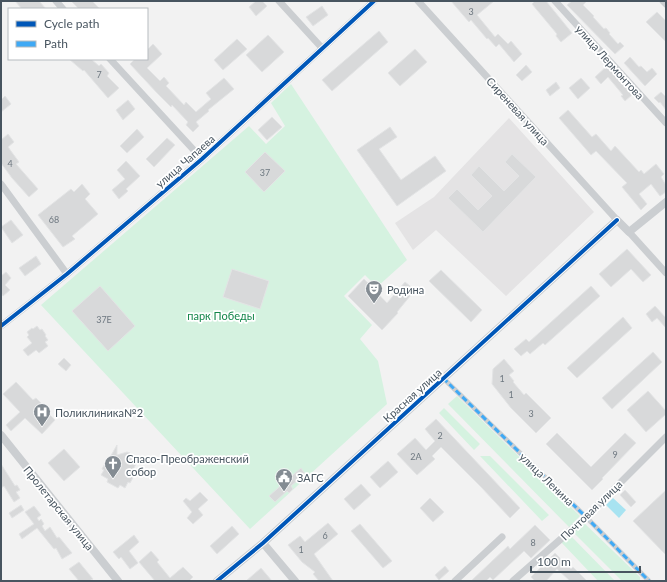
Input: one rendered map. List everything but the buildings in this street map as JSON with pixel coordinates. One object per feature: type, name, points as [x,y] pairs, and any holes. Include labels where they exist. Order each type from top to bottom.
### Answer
[{"type":"street","points":[[278,1],[322,48]]},
{"type":"street","name":"улица Чапаева","points":[[1,326],[67,274],[202,159],[374,1]]},
{"type":"street","name":"Сиреневая улица","points":[[418,1],[618,220]]},
{"type":"street","name":"улица Лермонтова","points":[[555,1],[666,124]]},
{"type":"street","points":[[663,1],[666,4]]},
{"type":"street","points":[[111,60],[202,159]]},
{"type":"street","points":[[1,184],[67,274]]},
{"type":"street","points":[[628,232],[666,202]]},
{"type":"street","points":[[618,220],[666,273]]},
{"type":"street","name":"Красная улица","points":[[217,581],[263,543],[618,220]]},
{"type":"street","name":"улица Ленина","points":[[443,378],[586,517],[648,581]]},
{"type":"street","name":"Пролетарская улица","points":[[1,435],[118,581]]},
{"type":"street","name":"Почтовая улица","points":[[513,581],[586,517],[666,436]]},
{"type":"street","points":[[455,581],[502,537]]},
{"type":"street","points":[[263,543],[295,581]]},
{"type":"shaded area","points":[[509,118],[594,212],[506,296],[436,230],[413,250],[395,223],[434,197]]},
{"type":"green space","name":"парк Победы","points":[[291,84],[407,260],[377,287],[365,275],[344,296],[372,325],[360,339],[378,361],[387,404],[250,529],[41,305],[249,126],[266,144],[285,126],[271,103]]},
{"type":"green space","points":[[457,396],[580,516],[569,527],[448,404]]},
{"type":"green space","points":[[444,408],[480,444],[474,450],[439,413]]},
{"type":"green space","points":[[480,456],[490,456],[549,515],[542,521]]},
{"type":"green space","points":[[583,522],[640,577],[640,581],[622,581],[572,531]]},
{"type":"green space","points":[[569,534],[615,581],[598,581],[561,542]]},
{"type":"water","points":[[613,498],[626,510],[619,518],[606,505]]},
{"type":"marked path","points":[[443,378],[586,517],[649,581]]},
{"type":"cycle path","points":[[1,326],[67,274],[202,159],[374,1]]},
{"type":"cycle path","points":[[217,581],[263,543],[617,220]]},
{"type":"place","name":"Родина","points":[[374,304]]},
{"type":"place","name":"Поликлиника№2","points":[[42,427]]},
{"type":"place","name":"Спасо-Преображенский собор","points":[[113,479]]},
{"type":"place","name":"ЗАГС","points":[[284,492]]}]
